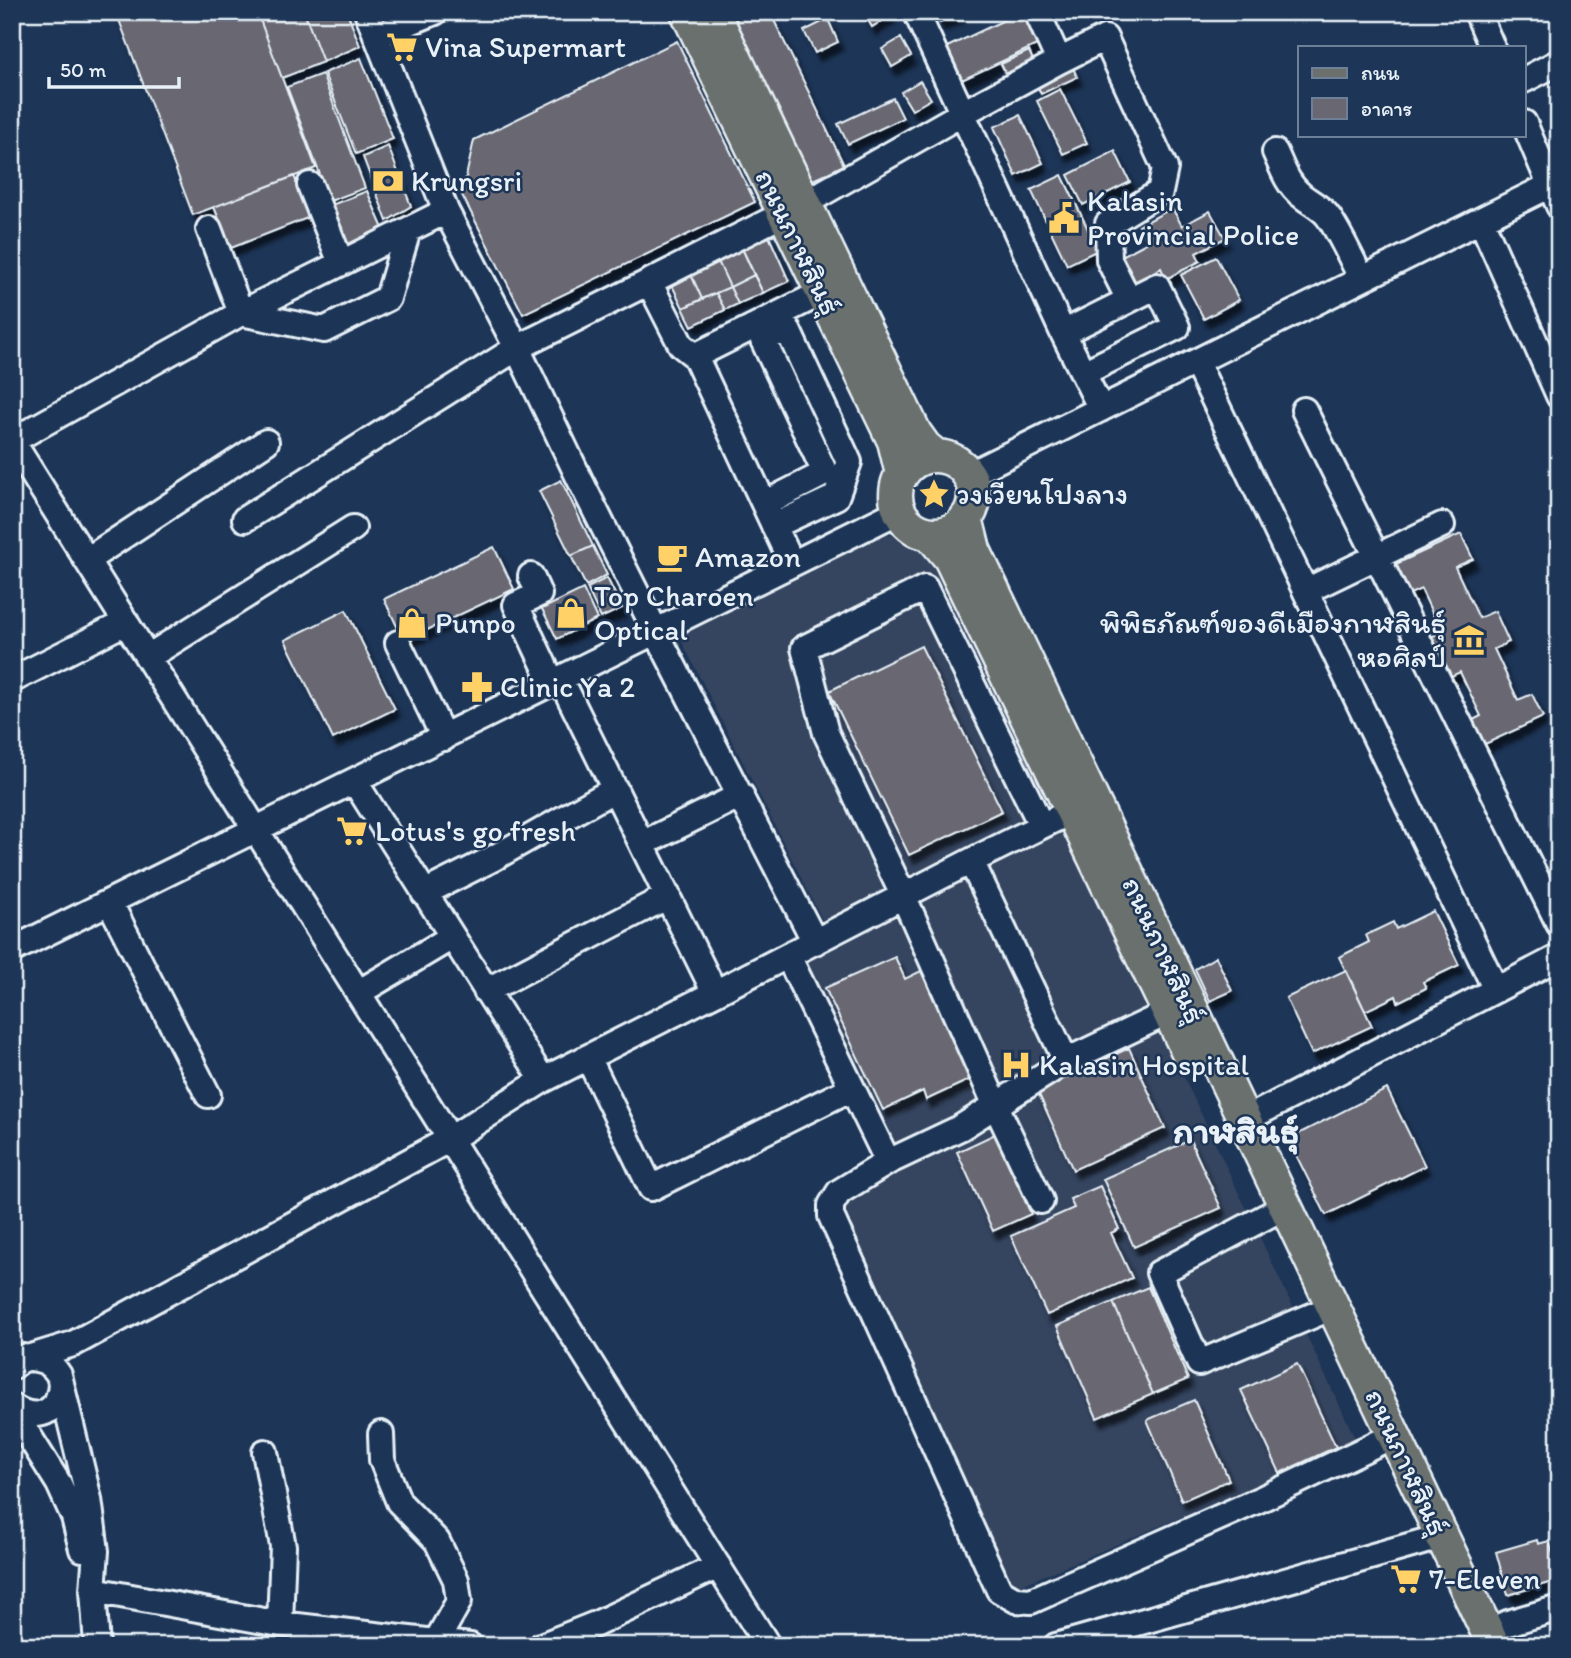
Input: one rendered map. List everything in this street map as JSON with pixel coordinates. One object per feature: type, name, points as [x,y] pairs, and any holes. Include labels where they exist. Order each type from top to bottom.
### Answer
[{"type":"main road","name":"ถนนกาฬสินธุ์","points":[[687,12],[915,433],[936,456]]},
{"type":"main road","name":"ถนนกาฬสินธุ์","points":[[713,12],[794,208],[823,292],[894,441],[902,474]]},
{"type":"main road","points":[[936,456],[960,465],[968,475],[972,487],[970,512],[953,529],[930,534],[919,531],[899,512],[897,486],[902,474],[911,464],[923,458],[936,456]]},
{"type":"main road","name":"ถนนกาฬสินธุ์","points":[[966,518],[974,550],[1168,1012],[1277,1211],[1486,1641]]},
{"type":"main road","name":"ถนนกาฬสินธุ์","points":[[930,534],[950,558],[992,644],[1083,806],[1245,1120],[1277,1211]]},
{"type":"main road","name":"ถนนกาฬสินธุ์","points":[[1325,1310],[1378,1443],[1434,1537]]},
{"type":"street","points":[[367,12],[446,211],[517,348],[656,632],[815,942]]},
{"type":"street","points":[[376,36],[435,12]]},
{"type":"street","points":[[916,12],[1101,410]]},
{"type":"street","points":[[1037,12],[1059,61]]},
{"type":"street","points":[[1477,12],[1492,46]]},
{"type":"street","points":[[245,519],[517,348],[794,208],[963,113],[1105,38],[1165,167],[1160,192],[1108,224],[1109,260],[1129,300]]},
{"type":"street","points":[[1526,79],[1559,62]]},
{"type":"street","points":[[968,475],[1481,220],[1556,191],[1526,127]]},
{"type":"street","points":[[1275,152],[1294,189],[1330,218],[1362,279]]},
{"type":"street","points":[[310,185],[341,264]]},
{"type":"street","points":[[446,211],[241,313],[12,441],[768,1646]]},
{"type":"street","points":[[1481,220],[1559,396]]},
{"type":"street","points":[[209,229],[241,313]]},
{"type":"street","points":[[241,313],[324,330],[388,298],[408,230]]},
{"type":"street","points":[[649,282],[681,345],[695,356],[792,564]]},
{"type":"street","points":[[1063,333],[1157,286],[1177,327],[1083,373]]},
{"type":"street","points":[[695,356],[823,292]]},
{"type":"street","points":[[764,504],[825,473],[763,340],[787,328],[849,462],[836,497],[774,526]]},
{"type":"street","points":[[1196,362],[1496,990]]},
{"type":"street","points":[[1304,410],[1559,924]]},
{"type":"street","points":[[87,559],[266,442]]},
{"type":"street","points":[[12,950],[899,512]]},
{"type":"street","points":[[1306,592],[1442,525]]},
{"type":"street","points":[[148,657],[353,528]]},
{"type":"street","points":[[531,576],[539,594],[516,605],[615,789],[715,993]]},
{"type":"street","points":[[1041,825],[925,588],[804,648],[826,733],[904,895],[996,1106],[1041,1201]]},
{"type":"street","points":[[12,680],[126,622]]},
{"type":"street","points":[[398,643],[444,738]]},
{"type":"street","points":[[960,660],[992,644]]},
{"type":"street","points":[[355,782],[543,1080]]},
{"type":"street","points":[[425,893],[492,859],[615,789]]},
{"type":"street","points":[[642,844],[741,795]]},
{"type":"street","points":[[18,1360],[73,1343],[450,1139],[543,1080],[1083,806]]},
{"type":"street","points":[[971,861],[1066,1061]]},
{"type":"street","points":[[486,991],[668,896]]},
{"type":"street","points":[[110,903],[208,1095]]},
{"type":"street","points":[[358,993],[452,937]]},
{"type":"street","points":[[788,956],[888,1162]]},
{"type":"street","points":[[1245,1120],[1559,957]]},
{"type":"street","points":[[1168,1012],[1066,1061],[960,1128],[888,1162],[839,1192],[831,1205],[831,1216],[999,1590],[1016,1600],[1031,1601],[1261,1499],[1378,1443]]},
{"type":"street","points":[[588,1057],[651,1188],[852,1088]]},
{"type":"street","points":[[1277,1211],[1159,1273],[1199,1363],[1325,1310]]},
{"type":"street","points":[[12,1407],[30,1415],[50,1410],[61,1393],[60,1379],[73,1343]]},
{"type":"street","points":[[18,1360],[39,1358],[55,1367],[60,1379],[89,1499],[96,1551],[93,1590],[97,1646]]},
{"type":"street","points":[[12,1407],[48,1465],[74,1517],[93,1590]]},
{"type":"street","points":[[381,1434],[382,1460],[399,1502],[437,1541],[456,1580],[459,1601],[436,1643]]},
{"type":"street","points":[[265,1452],[283,1546],[279,1624]]},
{"type":"street","points":[[1056,1646],[1434,1537]]},
{"type":"street","points":[[541,1646],[596,1624],[718,1566]]},
{"type":"street","points":[[93,1590],[279,1624],[470,1646]]},
{"type":"street","points":[[1486,1641],[1508,1623],[1559,1608]]},
{"type":"shaded area","name":"Kalasin Hospital","points":[[880,533],[920,542],[937,557],[1357,1442],[1010,1590],[839,1206],[851,1196],[904,1170],[802,960],[834,943],[679,636]]},
{"type":"building","points":[[116,12],[257,12],[316,168],[193,215]]},
{"type":"building","points":[[257,12],[304,12],[323,62],[282,78]]},
{"type":"building","points":[[304,12],[347,12],[360,46],[323,62]]},
{"type":"building","points":[[729,12],[770,12],[844,165],[811,181]]},
{"type":"building","points":[[863,12],[889,12],[891,15],[872,27]]},
{"type":"building","points":[[935,12],[958,12],[959,14],[940,23]]},
{"type":"building","points":[[1021,12],[1029,12],[1043,42],[962,80],[947,47]]},
{"type":"building","points":[[828,19],[838,42],[815,53],[804,31]]},
{"type":"building","points":[[901,38],[911,56],[892,67],[882,49]]},
{"type":"building","points":[[677,41],[755,202],[523,314],[462,195],[474,140]]},
{"type":"building","points":[[1029,51],[1035,65],[1008,78],[1001,64]]},
{"type":"building","points":[[361,58],[393,139],[356,154],[324,73]]},
{"type":"building","points":[[1071,63],[1077,77],[1041,94],[1035,81]]},
{"type":"building","points":[[322,74],[365,188],[330,201],[287,87]]},
{"type":"building","points":[[920,81],[931,99],[912,110],[901,92]]},
{"type":"building","points":[[1060,89],[1087,143],[1063,154],[1037,101]]},
{"type":"building","points":[[893,98],[903,118],[848,144],[838,124]]},
{"type":"building","points":[[1020,115],[1043,163],[1016,176],[994,127]]},
{"type":"building","points":[[388,146],[411,206],[387,221],[363,157]]},
{"type":"building","points":[[1115,151],[1130,182],[1083,205],[1068,175]]},
{"type":"building","points":[[1062,175],[1098,250],[1067,265],[1031,190]]},
{"type":"building","points":[[294,176],[310,217],[231,248],[214,207]]},
{"type":"building","points":[[367,191],[384,231],[348,250],[329,206]]},
{"type":"building","points":[[1172,208],[1182,226],[1210,211],[1225,238],[1196,253],[1200,261],[1166,279],[1161,268],[1132,284],[1118,258],[1148,242],[1139,226]]},
{"type":"building","points":[[768,234],[789,281],[763,293],[741,246]]},
{"type":"building","points":[[741,246],[754,275],[730,287],[716,257]]},
{"type":"building","points":[[716,257],[730,287],[702,299],[689,270]]},
{"type":"building","points":[[1216,257],[1239,300],[1204,319],[1181,275]]},
{"type":"building","points":[[689,270],[702,299],[683,308],[669,279]]},
{"type":"building","points":[[754,275],[763,293],[738,304],[730,287]]},
{"type":"building","points":[[730,287],[738,304],[725,310],[716,293]]},
{"type":"building","points":[[716,293],[725,310],[692,326],[683,308]]},
{"type":"building","points":[[561,480],[593,546],[571,556],[539,491]]},
{"type":"building","name":"พิพิธภัณฑ์ของดีเมืองกาฬสินธุ์ หอศิลป์","points":[[1461,534],[1473,559],[1455,567],[1479,618],[1495,611],[1509,642],[1494,649],[1518,700],[1532,694],[1543,717],[1483,745],[1471,721],[1481,716],[1460,672],[1447,678],[1429,638],[1441,632],[1421,589],[1410,594],[1396,564]]},
{"type":"building","points":[[593,546],[607,575],[586,586],[571,556]]},
{"type":"building","points":[[494,547],[514,589],[404,641],[384,599]]},
{"type":"building","points":[[607,578],[622,608],[601,618],[587,588]]},
{"type":"building","points":[[583,589],[597,619],[557,639],[542,609]]},
{"type":"building","points":[[346,610],[395,709],[333,739],[285,640]]},
{"type":"building","points":[[921,646],[1002,811],[909,855],[829,691]]},
{"type":"building","points":[[1433,911],[1459,965],[1423,982],[1426,988],[1398,1002],[1396,996],[1365,1011],[1339,957],[1369,942],[1366,935],[1393,922],[1396,929]]},
{"type":"building","points":[[895,957],[905,979],[921,971],[971,1079],[926,1100],[923,1091],[883,1110],[825,988]]},
{"type":"building","points":[[1216,957],[1232,991],[1210,1001],[1195,969]]},
{"type":"building","points":[[1346,970],[1372,1026],[1312,1054],[1286,998]]},
{"type":"building","points":[[1129,1048],[1165,1128],[1073,1170],[1037,1090]]},
{"type":"building","points":[[1387,1089],[1425,1166],[1326,1215],[1288,1139]]},
{"type":"building","points":[[995,1134],[1031,1214],[993,1231],[957,1152]]},
{"type":"building","points":[[1190,1140],[1221,1208],[1134,1247],[1103,1179]]},
{"type":"building","points":[[1100,1186],[1119,1229],[1111,1233],[1132,1278],[1047,1315],[1011,1236],[1074,1208],[1070,1199]]},
{"type":"building","points":[[1148,1287],[1188,1379],[1153,1394],[1113,1302]]},
{"type":"building","points":[[1113,1302],[1153,1394],[1097,1418],[1057,1326]]},
{"type":"building","points":[[1297,1364],[1336,1447],[1280,1473],[1241,1390]]},
{"type":"building","points":[[1194,1400],[1229,1480],[1182,1501],[1147,1420]]},
{"type":"building","points":[[1537,1540],[1538,1544],[1549,1541],[1559,1580],[1508,1595],[1496,1552]]},
{"type":"place","name":"Vina Supermart","points":[[402,47]]},
{"type":"place","name":"Krungsri","points":[[388,181]]},
{"type":"place","name":"Kalasin Provincial Police","points":[[1064,218]]},
{"type":"place","name":"วงเวียนโปงลาง","points":[[934,494]]},
{"type":"place","name":"Amazon","points":[[672,557]]},
{"type":"place","name":"Top Charoen Optical","points":[[571,613]]},
{"type":"place","name":"Punpo","points":[[412,623]]},
{"type":"place","name":"พิพิธภัณฑ์ของดีเมืองกาฬสินธุ์ หอศิลป์","points":[[1469,640]]},
{"type":"place","name":"Clinic Ya 2","points":[[477,687]]},
{"type":"place","name":"Lotus's go fresh","points":[[352,831]]},
{"type":"place","name":"Kalasin Hospital","points":[[1016,1065]]},
{"type":"place","name":"7-Eleven","points":[[1406,1579]]},
{"type":"district","name":"กาฬสินธุ์","points":[[1236,1130]]}]
